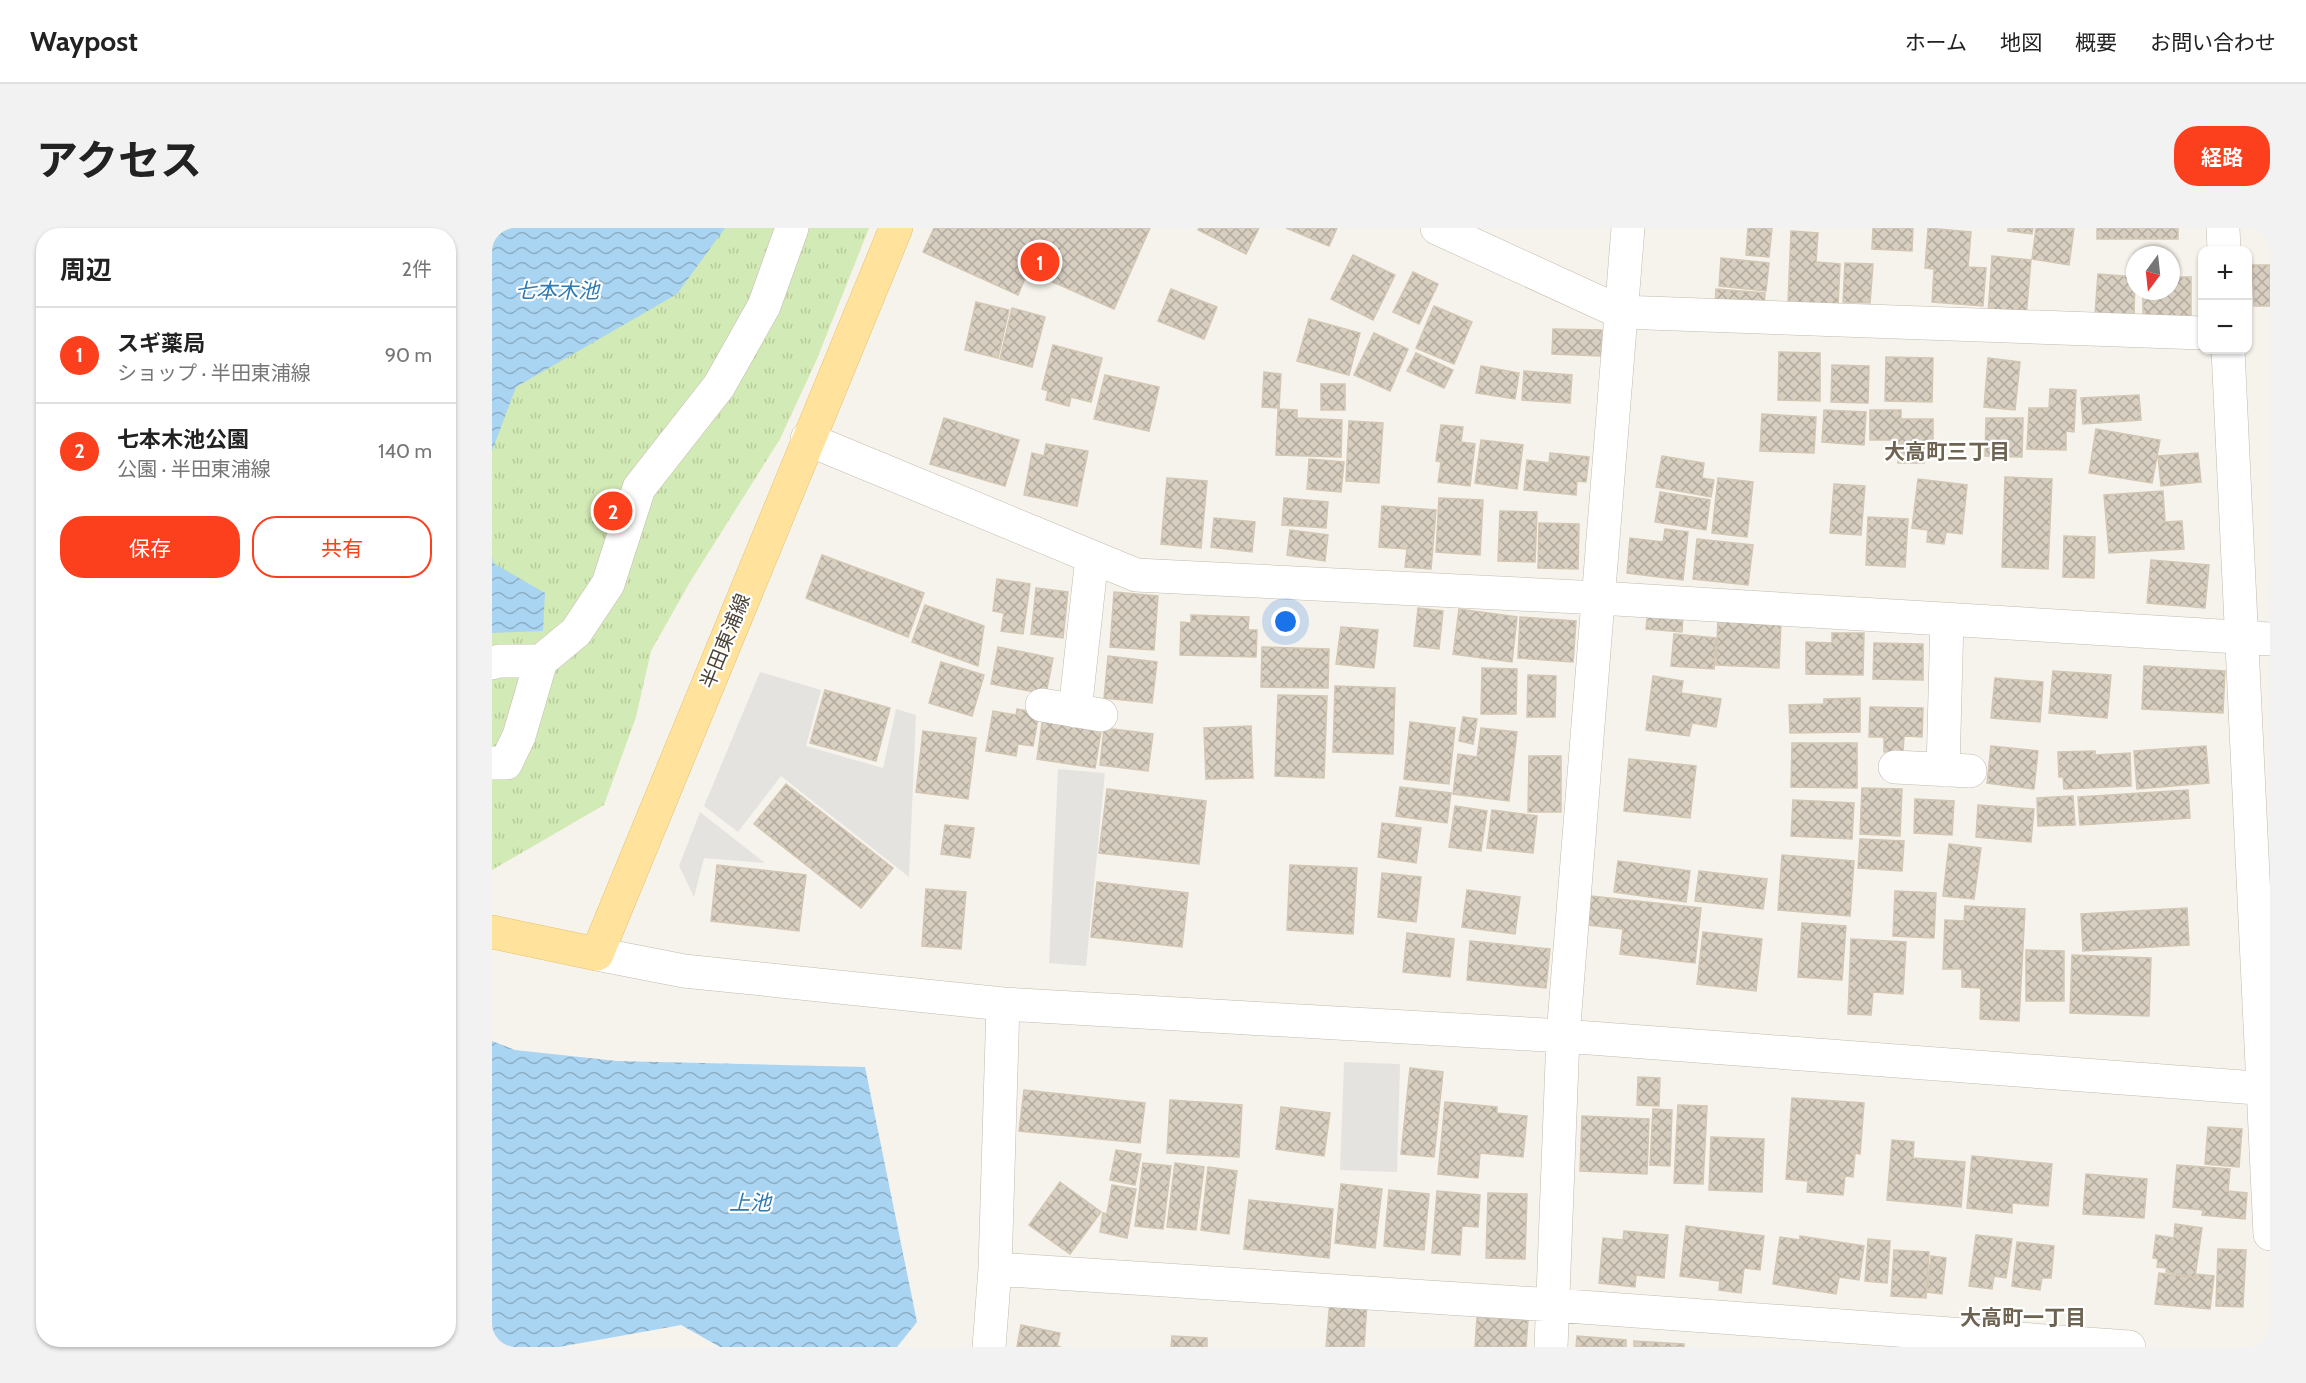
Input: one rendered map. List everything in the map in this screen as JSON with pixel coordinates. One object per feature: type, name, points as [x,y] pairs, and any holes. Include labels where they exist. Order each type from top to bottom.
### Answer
[{"type":"main road","name":"半田東浦線","points":[[597,954],[807,439],[896,228]]},
{"type":"main road","points":[[492,932],[597,954]]},
{"type":"street","points":[[504,767],[519,736],[541,661],[576,632],[608,584],[639,488],[719,386],[764,306],[792,228]]},
{"type":"street","points":[[1437,228],[1620,312],[2198,333]]},
{"type":"street","points":[[1551,1347],[1563,1036],[1628,228]]},
{"type":"street","points":[[2223,228],[2224,246]]},
{"type":"street","points":[[2228,354],[2257,638],[2270,1234]]},
{"type":"street","points":[[807,439],[1136,575],[1599,598],[2257,638]]},
{"type":"street","points":[[1042,705],[1088,713],[1092,557]]},
{"type":"street","points":[[1895,767],[1957,771],[1947,619]]},
{"type":"street","points":[[492,663],[541,661]]},
{"type":"street","points":[[597,954],[684,971],[1003,1004],[1563,1036],[2266,1088]]},
{"type":"street","points":[[989,1347],[995,1269],[1003,1004]]},
{"type":"street","points":[[995,1269],[1553,1305],[2129,1347]]},
{"type":"green space","points":[[492,228],[869,228],[817,359],[780,439],[690,582],[651,651],[636,717],[604,805],[492,870]]},
{"type":"shaded area","points":[[760,672],[821,690],[806,746],[883,768],[896,709],[916,715],[909,877],[781,776],[738,832],[704,806]]},
{"type":"shaded area","points":[[1058,769],[1105,773],[1086,966],[1049,963]]},
{"type":"shaded area","points":[[700,812],[765,863],[704,858],[694,897],[679,866]]},
{"type":"shaded area","points":[[1344,1062],[1400,1064],[1397,1172],[1340,1170]]},
{"type":"water","name":"七本木池","points":[[492,228],[725,228],[677,294],[516,387],[492,451]]},
{"type":"water","points":[[492,556],[493,563],[545,593],[543,631],[492,633]]},
{"type":"water","name":"上池","points":[[492,1041],[515,1050],[617,1061],[865,1067],[917,1322],[897,1347],[720,1347],[681,1325],[559,1347],[492,1347]]},
{"type":"building","points":[[934,228],[1150,228],[1114,309],[1028,271],[1018,295],[923,252]]},
{"type":"building","points":[[1199,228],[1259,228],[1246,254],[1198,230]]},
{"type":"building","points":[[1286,228],[1337,228],[1329,246]]},
{"type":"building","points":[[1748,228],[1772,228],[1769,257],[1746,255]]},
{"type":"building","points":[[1873,228],[1913,228],[1912,251],[1872,249]]},
{"type":"building","points":[[1928,228],[1971,232],[1968,267],[1986,268],[1983,306],[1932,302],[1934,269],[1925,268]]},
{"type":"building","points":[[2008,228],[2033,228],[2032,234],[2008,231]]},
{"type":"building","points":[[2036,228],[2074,228],[2069,265],[2032,259]]},
{"type":"building","points":[[2097,228],[2178,228],[2178,239],[2097,239]]},
{"type":"building","points":[[1791,231],[1818,233],[1816,262],[1840,264],[1838,306],[1788,303]]},
{"type":"building","points":[[1353,255],[1395,275],[1373,320],[1331,299]]},
{"type":"building","points":[[1992,256],[2031,260],[2026,317],[1988,314]]},
{"type":"building","points":[[1721,258],[1769,263],[1766,291],[1719,286]]},
{"type":"building","points":[[1845,263],[1873,264],[1870,303],[1843,302]]},
{"type":"building","points":[[2252,265],[2270,265],[2270,306],[2254,306]]},
{"type":"building","points":[[1413,272],[1438,284],[1419,324],[1393,312]]},
{"type":"building","points":[[2098,274],[2126,276],[2126,300],[2134,300],[2134,316],[2095,314]]},
{"type":"building","points":[[2180,277],[2191,277],[2191,317],[2143,317],[2143,300],[2180,300]]},
{"type":"building","points":[[1171,289],[1217,307],[1204,339],[1158,321]]},
{"type":"building","points":[[1716,289],[1765,293],[1764,311],[1715,307]]},
{"type":"building","points":[[976,302],[1009,310],[998,358],[965,350]]},
{"type":"building","points":[[1434,306],[1472,322],[1454,364],[1416,348]]},
{"type":"building","points":[[1012,308],[1045,317],[1032,367],[1000,359]]},
{"type":"building","points":[[1309,319],[1360,333],[1349,375],[1297,361]]},
{"type":"building","points":[[1553,329],[1602,330],[1601,356],[1552,354]]},
{"type":"building","points":[[1374,333],[1408,349],[1390,391],[1354,375]]},
{"type":"building","points":[[1053,345],[1102,358],[1091,402],[1071,397],[1069,406],[1046,400],[1048,391],[1042,389]]},
{"type":"building","points":[[1779,352],[1820,353],[1820,401],[1778,400]]},
{"type":"building","points":[[1416,353],[1453,370],[1444,388],[1407,371]]},
{"type":"building","points":[[1886,357],[1933,358],[1932,402],[1885,401]]},
{"type":"building","points":[[1988,358],[2020,362],[2015,410],[1984,407]]},
{"type":"building","points":[[1832,365],[1869,366],[1868,403],[1831,402]]},
{"type":"building","points":[[1481,366],[1519,373],[1515,399],[1476,393]]},
{"type":"building","points":[[1524,371],[1572,375],[1570,403],[1522,400]]},
{"type":"building","points":[[1264,372],[1281,374],[1279,408],[1262,407]]},
{"type":"building","points":[[1105,375],[1159,387],[1149,431],[1094,419]]},
{"type":"building","points":[[1321,384],[1345,384],[1345,410],[1321,410]]},
{"type":"building","points":[[2050,389],[2076,390],[2074,432],[2066,431],[2066,450],[2027,449],[2029,408],[2049,408]]},
{"type":"building","points":[[2139,395],[2141,420],[2083,424],[2081,398]]},
{"type":"building","points":[[1278,409],[1297,410],[1297,418],[1342,420],[1341,457],[1276,455]]},
{"type":"building","points":[[1824,410],[1866,412],[1864,445],[1822,442]]},
{"type":"building","points":[[1870,410],[1901,410],[1901,419],[1933,419],[1933,445],[1924,445],[1924,463],[1898,463],[1898,440],[1870,440]]},
{"type":"building","points":[[1762,414],[1816,417],[1814,453],[1760,451]]},
{"type":"building","points":[[944,418],[1019,440],[1005,486],[930,464]]},
{"type":"building","points":[[1986,418],[2023,418],[2022,457],[1985,456]]},
{"type":"building","points":[[1349,421],[1383,423],[1379,483],[1346,481]]},
{"type":"building","points":[[1441,425],[1463,427],[1461,442],[1475,444],[1470,486],[1438,482],[1441,462],[1436,461]]},
{"type":"building","points":[[2096,429],[2160,440],[2152,483],[2089,473]]},
{"type":"building","points":[[1481,440],[1523,445],[1517,489],[1475,483]]},
{"type":"building","points":[[1046,444],[1088,451],[1077,506],[1024,495],[1032,453],[1044,456]]},
{"type":"building","points":[[1550,453],[1589,457],[1586,482],[1577,481],[1576,495],[1524,490],[1527,460],[1549,463]]},
{"type":"building","points":[[2198,453],[2201,482],[2161,486],[2158,456]]},
{"type":"building","points":[[1662,456],[1704,463],[1702,478],[1714,480],[1711,497],[1656,487]]},
{"type":"building","points":[[1309,459],[1344,462],[1341,492],[1307,489]]},
{"type":"building","points":[[2005,477],[2052,479],[2048,569],[2002,567]]},
{"type":"building","points":[[1167,478],[1207,481],[1201,548],[1161,544]]},
{"type":"building","points":[[1718,478],[1753,482],[1747,537],[1712,533]]},
{"type":"building","points":[[1918,479],[1967,485],[1962,534],[1946,532],[1944,544],[1927,542],[1928,530],[1912,528]]},
{"type":"building","points":[[1834,484],[1865,486],[1861,535],[1830,533]]},
{"type":"building","points":[[2163,491],[2165,522],[2182,521],[2184,549],[2109,553],[2104,495]]},
{"type":"building","points":[[1660,492],[1710,500],[1706,530],[1655,522]]},
{"type":"building","points":[[1284,498],[1328,502],[1326,528],[1282,525]]},
{"type":"building","points":[[1439,498],[1483,500],[1480,555],[1436,552]]},
{"type":"building","points":[[1382,506],[1436,510],[1431,569],[1405,567],[1407,549],[1379,547]]},
{"type":"building","points":[[1500,511],[1537,512],[1535,562],[1498,561]]},
{"type":"building","points":[[1868,517],[1908,519],[1905,567],[1866,565]]},
{"type":"building","points":[[1214,518],[1255,522],[1252,552],[1211,547]]},
{"type":"building","points":[[1539,523],[1579,524],[1578,569],[1538,568]]},
{"type":"building","points":[[1665,529],[1688,532],[1683,580],[1627,573],[1630,538],[1663,542]]},
{"type":"building","points":[[1290,530],[1328,535],[1325,561],[1287,555]]},
{"type":"building","points":[[2064,536],[2095,537],[2094,578],[2063,577]]},
{"type":"building","points":[[1697,539],[1753,545],[1748,585],[1693,579]]},
{"type":"building","points":[[822,555],[924,593],[908,637],[806,598]]},
{"type":"building","points":[[2151,560],[2209,565],[2205,608],[2147,603]]},
{"type":"building","points":[[997,579],[1030,584],[1023,634],[1001,631],[1004,613],[993,611]]},
{"type":"building","points":[[1036,588],[1068,592],[1063,638],[1031,634]]},
{"type":"building","points":[[1114,592],[1158,596],[1154,650],[1110,647]]},
{"type":"building","points":[[925,605],[984,626],[978,666],[912,642]]},
{"type":"building","points":[[1418,608],[1443,611],[1439,649],[1414,646]]},
{"type":"building","points":[[1459,609],[1517,617],[1512,662],[1453,654]]},
{"type":"building","points":[[1648,611],[1683,614],[1682,632],[1646,629]]},
{"type":"building","points":[[1191,615],[1249,617],[1248,630],[1257,630],[1256,657],[1180,655],[1181,622],[1191,623]]},
{"type":"building","points":[[1520,617],[1576,621],[1573,662],[1518,658]]},
{"type":"building","points":[[1718,619],[1781,622],[1779,668],[1716,665]]},
{"type":"building","points":[[1341,627],[1378,630],[1374,668],[1336,664]]},
{"type":"building","points":[[1832,633],[1864,633],[1863,675],[1806,674],[1806,642],[1832,643]]},
{"type":"building","points":[[1674,634],[1716,638],[1714,669],[1671,666]]},
{"type":"building","points":[[1874,643],[1923,644],[1923,680],[1873,679]]},
{"type":"building","points":[[998,647],[1053,658],[1046,694],[991,684]]},
{"type":"building","points":[[1262,647],[1329,649],[1328,688],[1261,687]]},
{"type":"building","points":[[1108,656],[1157,662],[1152,703],[1104,698]]},
{"type":"building","points":[[941,662],[984,675],[972,716],[929,703]]},
{"type":"building","points":[[2144,666],[2225,671],[2223,713],[2142,709]]},
{"type":"building","points":[[1482,668],[1517,669],[1516,714],[1481,714]]},
{"type":"building","points":[[2053,671],[2111,675],[2107,718],[2049,713]]},
{"type":"building","points":[[1528,675],[1556,676],[1555,717],[1527,717]]},
{"type":"building","points":[[1653,676],[1683,681],[1681,693],[1721,699],[1716,727],[1692,723],[1689,736],[1646,730]]},
{"type":"building","points":[[1995,678],[2043,682],[2040,722],[1991,718]]},
{"type":"building","points":[[1335,686],[1395,688],[1393,754],[1333,752]]},
{"type":"building","points":[[825,690],[890,708],[876,761],[810,743]]},
{"type":"building","points":[[1278,695],[1327,696],[1324,778],[1275,776]]},
{"type":"building","points":[[1860,698],[1860,732],[1790,733],[1789,705],[1824,704],[1824,699]]},
{"type":"building","points":[[1870,707],[1923,708],[1922,737],[1904,736],[1903,752],[1884,752],[1884,737],[1869,737]]},
{"type":"building","points":[[1017,709],[1039,713],[1033,746],[1018,744],[1016,756],[986,751],[993,711],[1016,715]]},
{"type":"building","points":[[1043,716],[1102,725],[1095,768],[1037,759]]},
{"type":"building","points":[[1463,717],[1477,719],[1473,744],[1459,741]]},
{"type":"building","points":[[1410,722],[1455,728],[1449,784],[1404,779]]},
{"type":"building","points":[[1251,726],[1253,778],[1206,779],[1204,728]]},
{"type":"building","points":[[1104,728],[1153,734],[1148,771],[1100,765]]},
{"type":"building","points":[[1481,728],[1517,732],[1509,801],[1453,794],[1458,754],[1477,757]]},
{"type":"building","points":[[923,731],[976,738],[968,799],[916,792]]},
{"type":"building","points":[[1792,743],[1857,743],[1857,788],[1791,787]]},
{"type":"building","points":[[1991,746],[2038,751],[2034,789],[1987,783]]},
{"type":"building","points":[[2206,746],[2209,783],[2137,789],[2134,751]]},
{"type":"building","points":[[2095,751],[2095,755],[2130,753],[2131,786],[2064,789],[2063,777],[2059,777],[2058,752]]},
{"type":"building","points":[[1529,756],[1561,756],[1561,812],[1528,812]]},
{"type":"building","points":[[1629,759],[1696,766],[1690,818],[1624,811]]},
{"type":"building","points":[[786,784],[893,868],[861,908],[754,824]]},
{"type":"building","points":[[1400,787],[1451,793],[1447,823],[1396,816]]},
{"type":"building","points":[[1862,788],[1902,789],[1900,836],[1860,834]]},
{"type":"building","points":[[1107,789],[1206,801],[1199,864],[1099,853]]},
{"type":"building","points":[[2188,790],[2190,818],[2080,825],[2078,797]]},
{"type":"building","points":[[2073,796],[2075,825],[2038,826],[2037,798]]},
{"type":"building","points":[[1915,799],[1954,801],[1952,835],[1914,833]]},
{"type":"building","points":[[1793,800],[1854,803],[1852,839],[1791,836]]},
{"type":"building","points":[[1978,805],[2034,809],[2031,842],[1976,837]]},
{"type":"building","points":[[1455,806],[1487,811],[1481,851],[1449,847]]},
{"type":"building","points":[[1492,810],[1537,816],[1533,853],[1487,848]]},
{"type":"building","points":[[1382,823],[1421,828],[1416,863],[1378,857]]},
{"type":"building","points":[[945,825],[974,828],[970,858],[941,854]]},
{"type":"building","points":[[1860,839],[1904,841],[1902,871],[1858,868]]},
{"type":"building","points":[[1949,844],[1981,848],[1974,899],[1943,896]]},
{"type":"building","points":[[1782,855],[1854,861],[1850,916],[1778,910]]},
{"type":"building","points":[[1618,861],[1690,871],[1686,902],[1614,892]]},
{"type":"building","points":[[717,865],[806,875],[799,931],[711,921]]},
{"type":"building","points":[[1290,865],[1357,868],[1353,934],[1287,930]]},
{"type":"building","points":[[1699,871],[1767,879],[1763,909],[1695,901]]},
{"type":"building","points":[[1382,873],[1421,877],[1416,922],[1378,917]]},
{"type":"building","points":[[1097,882],[1188,893],[1182,947],[1091,937]]},
{"type":"building","points":[[926,889],[966,892],[961,949],[922,946]]},
{"type":"building","points":[[1467,890],[1520,897],[1515,934],[1462,927]]},
{"type":"building","points":[[1895,891],[1936,893],[1934,938],[1893,936]]},
{"type":"building","points":[[1591,896],[1701,908],[1695,963],[1620,954],[1623,929],[1588,925]]},
{"type":"building","points":[[1965,906],[2025,909],[2019,1021],[1980,1019],[1981,988],[1962,987],[1962,969],[1943,969],[1945,920],[1964,921]]},
{"type":"building","points":[[2187,908],[2189,945],[2083,951],[2081,914]]},
{"type":"building","points":[[1802,923],[1846,926],[1842,980],[1798,977]]},
{"type":"building","points":[[1703,932],[1762,939],[1756,991],[1697,984]]},
{"type":"building","points":[[1407,933],[1454,939],[1450,977],[1403,972]]},
{"type":"building","points":[[1851,939],[1906,942],[1903,994],[1873,992],[1871,1015],[1848,1014]]},
{"type":"building","points":[[1470,941],[1550,949],[1546,988],[1467,980]]},
{"type":"building","points":[[2026,950],[2064,951],[2064,1001],[2026,1001]]},
{"type":"building","points":[[2072,955],[2151,958],[2149,1016],[2070,1013]]},
{"type":"building","points":[[1410,1068],[1443,1072],[1434,1157],[1401,1154]]},
{"type":"building","points":[[1638,1077],[1660,1078],[1659,1106],[1637,1105]]},
{"type":"building","points":[[1024,1090],[1145,1103],[1140,1143],[1019,1131]]},
{"type":"building","points":[[1792,1098],[1864,1103],[1860,1154],[1855,1153],[1853,1177],[1845,1176],[1843,1195],[1807,1192],[1808,1181],[1786,1179]]},
{"type":"building","points":[[1170,1100],[1242,1105],[1239,1157],[1167,1153]]},
{"type":"building","points":[[1445,1102],[1497,1107],[1497,1113],[1527,1116],[1523,1157],[1480,1153],[1478,1178],[1438,1174]]},
{"type":"building","points":[[1678,1105],[1707,1106],[1703,1184],[1674,1183]]},
{"type":"building","points":[[1281,1107],[1330,1113],[1324,1156],[1276,1149]]},
{"type":"building","points":[[1653,1109],[1672,1110],[1670,1166],[1650,1165]]},
{"type":"building","points":[[1582,1116],[1649,1119],[1647,1174],[1580,1171]]},
{"type":"building","points":[[2208,1127],[2242,1129],[2239,1167],[2205,1164]]},
{"type":"building","points":[[1711,1137],[1764,1139],[1762,1192],[1709,1190]]},
{"type":"building","points":[[1892,1140],[1914,1142],[1913,1158],[1965,1162],[1961,1207],[1887,1200]]},
{"type":"building","points":[[1116,1150],[1141,1154],[1135,1185],[1110,1180]]},
{"type":"building","points":[[1972,1156],[2052,1164],[2048,1206],[2012,1203],[2012,1213],[1967,1208]]},
{"type":"building","points":[[1143,1163],[1171,1166],[1163,1229],[1135,1226]]},
{"type":"building","points":[[1175,1163],[1204,1167],[1196,1230],[1167,1227]]},
{"type":"building","points":[[2177,1165],[2230,1169],[2228,1191],[2247,1193],[2245,1219],[2202,1215],[2203,1210],[2173,1207]]},
{"type":"building","points":[[1208,1167],[1237,1171],[1229,1234],[1201,1230]]},
{"type":"building","points":[[2086,1174],[2147,1179],[2144,1218],[2083,1214]]},
{"type":"building","points":[[1060,1182],[1101,1212],[1070,1254],[1029,1225]]},
{"type":"building","points":[[1341,1184],[1382,1189],[1375,1248],[1335,1243]]},
{"type":"building","points":[[1112,1185],[1136,1189],[1127,1238],[1100,1232],[1103,1213],[1107,1214]]},
{"type":"building","points":[[1389,1190],[1429,1194],[1424,1250],[1384,1246]]},
{"type":"building","points":[[1437,1191],[1480,1195],[1478,1227],[1462,1226],[1460,1255],[1432,1253]]},
{"type":"building","points":[[1488,1193],[1527,1194],[1525,1259],[1486,1258]]},
{"type":"building","points":[[1249,1200],[1333,1209],[1329,1258],[1244,1249]]},
{"type":"building","points":[[2175,1224],[2202,1228],[2195,1277],[2166,1272],[2167,1268],[2157,1267],[2158,1259],[2153,1258],[2156,1235],[2174,1238]]},
{"type":"building","points":[[1686,1226],[1764,1236],[1760,1270],[1744,1268],[1741,1293],[1719,1290],[1720,1281],[1680,1276]]},
{"type":"building","points":[[1624,1231],[1668,1235],[1664,1278],[1636,1275],[1635,1287],[1599,1283],[1603,1238],[1623,1240]]},
{"type":"building","points":[[1976,1235],[2012,1239],[2006,1278],[1994,1276],[1992,1289],[1969,1286]]},
{"type":"building","points":[[1800,1236],[1864,1246],[1859,1280],[1839,1277],[1836,1294],[1773,1284],[1780,1237],[1800,1240]]},
{"type":"building","points":[[1868,1239],[1890,1241],[1887,1283],[1865,1281]]},
{"type":"building","points":[[2017,1242],[2054,1246],[2051,1278],[2042,1278],[2040,1290],[2012,1286]]},
{"type":"building","points":[[2218,1249],[2246,1250],[2243,1307],[2216,1306]]},
{"type":"building","points":[[1894,1250],[1929,1252],[1926,1298],[1891,1296]]},
{"type":"building","points":[[1931,1256],[1946,1258],[1942,1294],[1927,1292]]},
{"type":"building","points":[[2159,1273],[2196,1278],[2196,1274],[2214,1276],[2210,1309],[2155,1304]]},
{"type":"building","points":[[1330,1300],[1367,1303],[1364,1347],[1326,1347]]},
{"type":"building","points":[[1477,1317],[1528,1320],[1526,1347],[1475,1347]]},
{"type":"building","points":[[1021,1325],[1060,1333],[1057,1346],[1061,1347],[1017,1347]]},
{"type":"building","points":[[1172,1336],[1207,1338],[1207,1347],[1171,1347]]},
{"type":"building","points":[[1577,1336],[1626,1340],[1626,1347],[1576,1347]]},
{"type":"building","points":[[1634,1341],[1684,1344],[1684,1347],[1634,1347]]},
{"type":"place","name":"スギ薬局","points":[[1040,262]]},
{"type":"place","name":"七本木池公園","points":[[613,511]]},
{"type":"district","name":"大高町三丁目","points":[[1947,452]]},
{"type":"district","name":"大高町一丁目","points":[[2023,1318]]}]
